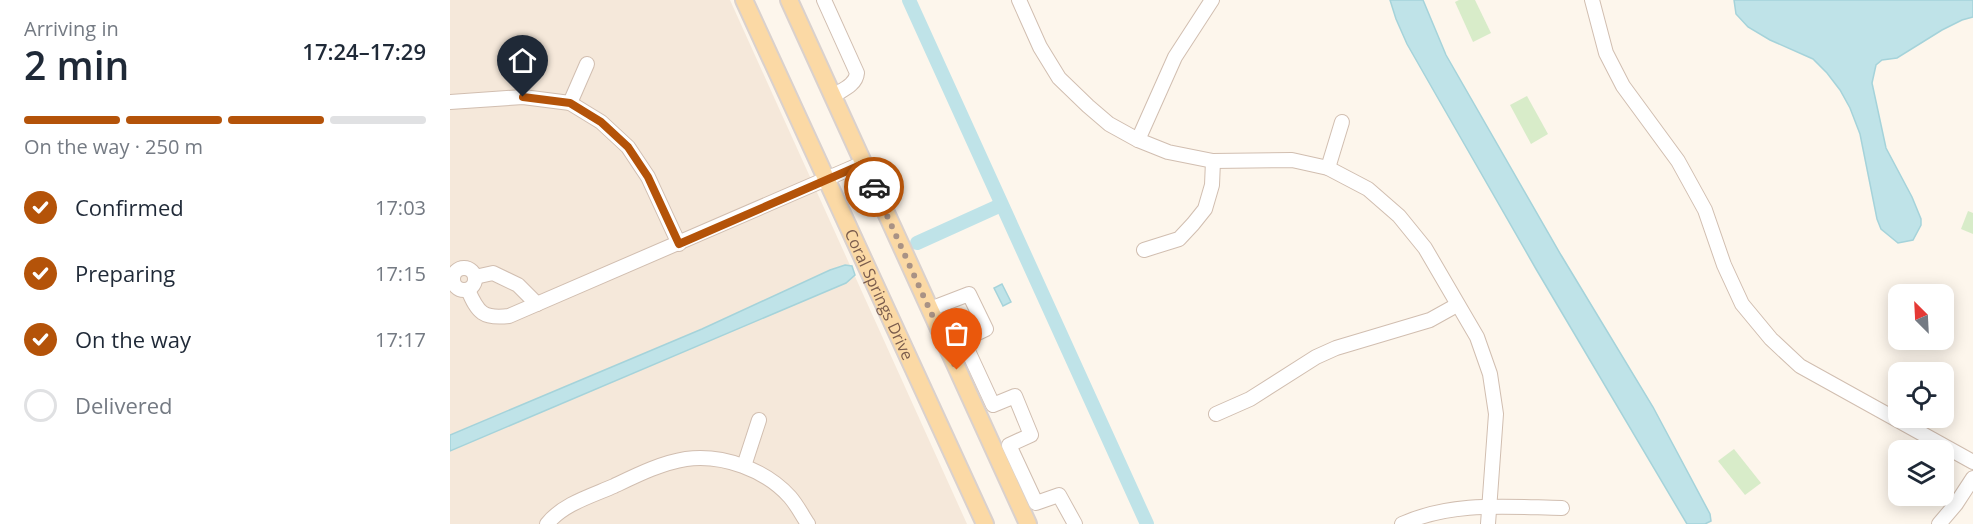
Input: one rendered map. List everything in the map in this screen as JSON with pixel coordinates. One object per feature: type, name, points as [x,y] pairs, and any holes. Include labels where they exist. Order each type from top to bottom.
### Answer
[{"type":"main road","name":"Coral Springs Drive","points":[[744,0],[985,524]]},
{"type":"main road","points":[[789,0],[930,309],[1002,448],[1028,524]]},
{"type":"street","points":[[824,0],[857,73],[856,79],[849,86],[832,96]]},
{"type":"street","points":[[1019,0],[1041,47],[1059,78],[1109,124],[1138,140],[1168,152],[1213,161],[1292,160],[1328,168],[1368,189],[1399,216],[1425,248],[1477,337],[1490,374],[1496,414],[1488,524]]},
{"type":"street","points":[[1138,140],[1175,57],[1212,0]]},
{"type":"street","points":[[1592,0],[1594,15],[1610,61],[1623,86],[1678,161],[1705,210],[1724,265],[1742,304],[1771,339],[1800,366],[1973,462]]},
{"type":"street","points":[[570,103],[587,64]]},
{"type":"street","points":[[450,102],[523,97],[570,103],[601,122],[628,147],[648,177],[679,244]]},
{"type":"street","points":[[1328,168],[1342,122]]},
{"type":"street","points":[[1144,250],[1179,239],[1205,209],[1212,185],[1213,161]]},
{"type":"street","points":[[468,290],[477,308],[493,318],[509,316],[863,164]]},
{"type":"street","points":[[465,268],[475,277],[474,284],[468,290],[461,290],[454,286],[453,275],[457,269],[465,268]]},
{"type":"street","points":[[475,277],[493,273],[518,285],[537,304]]},
{"type":"street","points":[[930,309],[969,294],[986,329],[963,340],[993,405],[1015,396],[1031,435],[1002,448],[1036,503],[1059,495],[1075,524]]},
{"type":"street","points":[[1216,414],[1250,399],[1316,357],[1336,348],[1430,320],[1457,305]]},
{"type":"street","points":[[744,466],[759,420]]},
{"type":"street","points":[[547,524],[574,503],[657,467],[688,459],[717,459],[744,466],[771,479],[791,498],[808,524]]},
{"type":"street","points":[[1939,524],[1973,478]]},
{"type":"street","points":[[1402,524],[1446,510],[1489,506],[1562,508]]},
{"type":"shaded area","points":[[450,0],[730,0],[967,524],[450,524]]},
{"type":"green space","points":[[1475,0],[1491,33],[1473,42],[1455,2]]},
{"type":"green space","points":[[1527,96],[1548,134],[1531,144],[1510,105]]},
{"type":"green space","points":[[1968,211],[1973,213],[1973,234],[1961,229]]},
{"type":"green space","points":[[1734,449],[1761,483],[1745,495],[1718,461]]},
{"type":"water","points":[[1390,0],[1423,0],[1446,55],[1561,255],[1653,407],[1710,514],[1711,521],[1705,524],[1687,524],[1536,269],[1407,44]]},
{"type":"water","points":[[1734,0],[1973,0],[1973,17],[1942,30],[1897,58],[1882,60],[1876,65],[1872,83],[1886,148],[1921,219],[1921,225],[1913,240],[1898,243],[1881,229],[1860,134],[1840,90],[1813,59],[1770,40],[1748,27],[1736,14]]},
{"type":"water","points":[[845,265],[852,266],[855,275],[846,283],[450,451],[450,435],[702,329]]},
{"type":"water","points":[[1002,284],[1011,302],[1003,306],[994,288]]},
{"type":"waterway","points":[[909,0],[1147,524]]},
{"type":"waterway","points":[[917,243],[1001,205]]},
{"type":"way so far","points":[[874,187],[957,370]]},
{"type":"route","points":[[523,97],[570,103],[601,122],[628,147],[648,177],[679,244],[863,164],[874,187]]}]
